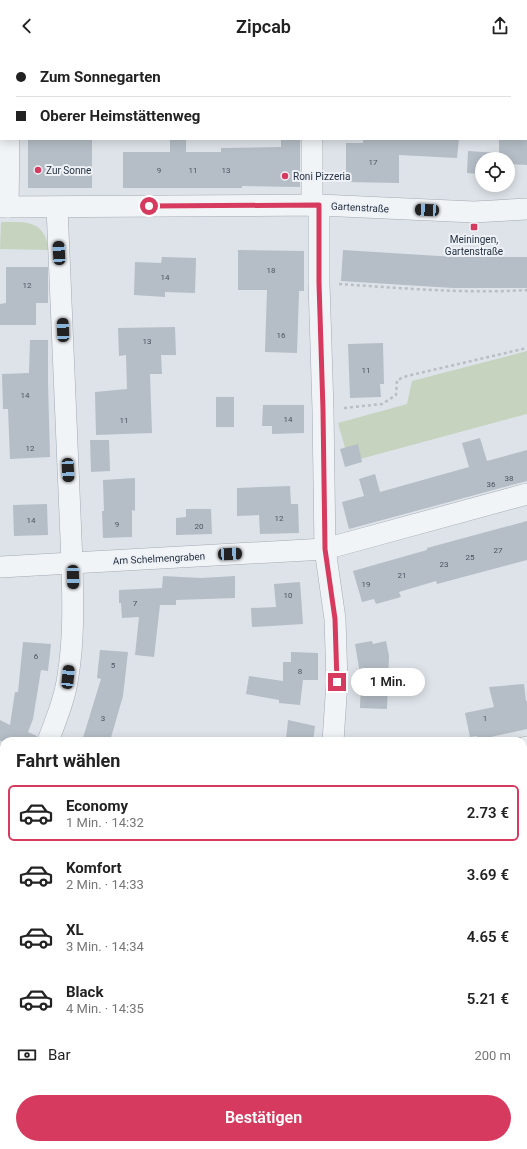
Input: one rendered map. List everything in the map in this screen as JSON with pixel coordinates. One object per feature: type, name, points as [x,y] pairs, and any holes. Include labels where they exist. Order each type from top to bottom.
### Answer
[{"type":"street","points":[[4,207],[9,140]]},
{"type":"street","points":[[312,140],[319,283],[325,549],[335,619],[337,682],[333,737]]},
{"type":"street","name":"Gartenstraße","points":[[4,207],[315,205],[474,212],[527,209]]},
{"type":"street","points":[[49,737],[68,677],[72,641],[72,562],[57,207]]},
{"type":"street","name":"Am Schelmengraben","points":[[0,567],[325,549],[527,494]]},
{"type":"path","points":[[319,283],[448,290],[508,292],[527,290]]},
{"type":"path","points":[[323,410],[382,404],[396,395],[398,380],[407,376],[527,348]]},
{"type":"green space","points":[[1,222],[32,224],[43,233],[47,240],[49,250],[0,249]]},
{"type":"green space","points":[[527,351],[527,414],[349,462],[338,423],[407,404],[412,381]]},
{"type":"building","points":[[28,140],[92,140],[92,188],[28,188]]},
{"type":"building","points":[[170,140],[186,140],[186,152],[221,152],[221,148],[281,147],[281,140],[300,140],[300,187],[242,186],[242,188],[123,188],[123,152],[170,152]]},
{"type":"building","points":[[363,140],[459,140],[457,158],[399,155],[399,183],[346,182],[346,143],[363,143]]},
{"type":"building","points":[[499,140],[527,140],[527,165],[515,164],[515,152],[499,152]]},
{"type":"building","points":[[468,151],[484,152],[475,152],[475,174],[467,173]]},
{"type":"building","points":[[238,250],[304,251],[304,291],[299,291],[297,353],[265,352],[267,290],[238,290]]},
{"type":"building","points":[[343,250],[455,257],[527,257],[527,288],[453,288],[341,281]]},
{"type":"building","points":[[162,257],[196,258],[195,293],[165,292],[165,297],[134,295],[135,262],[161,263]]},
{"type":"building","points":[[6,267],[48,267],[48,303],[36,303],[36,325],[0,325],[0,304],[6,303]]},
{"type":"building","points":[[175,327],[176,355],[161,355],[162,374],[150,374],[152,433],[96,435],[95,392],[127,389],[126,355],[119,356],[118,328]]},
{"type":"building","points":[[30,340],[48,340],[50,457],[10,459],[8,409],[3,409],[2,374],[29,373]]},
{"type":"building","points":[[383,343],[384,384],[380,384],[381,397],[350,398],[348,344]]},
{"type":"building","points":[[216,397],[234,397],[234,427],[216,427]]},
{"type":"building","points":[[263,405],[304,405],[304,433],[272,434],[272,426],[262,426]]},
{"type":"building","points":[[480,438],[487,461],[527,450],[527,481],[349,529],[342,502],[364,496],[359,479],[375,474],[380,492],[469,467],[462,443]]},
{"type":"building","points":[[90,440],[109,440],[110,471],[91,472]]},
{"type":"building","points":[[358,444],[362,462],[345,467],[340,449]]},
{"type":"building","points":[[135,478],[135,511],[132,510],[132,537],[103,538],[103,480]]},
{"type":"building","points":[[290,486],[291,504],[298,504],[299,533],[260,534],[259,515],[237,516],[237,488]]},
{"type":"building","points":[[47,504],[48,535],[14,536],[13,505]]},
{"type":"building","points":[[186,509],[211,509],[212,534],[176,535],[176,518],[186,517]]},
{"type":"building","points":[[527,521],[527,560],[437,584],[436,581],[399,592],[401,597],[376,604],[374,599],[362,602],[353,571],[427,550],[427,548]]},
{"type":"building","points":[[163,576],[201,578],[235,576],[235,598],[176,600],[176,605],[160,605],[154,657],[135,655],[139,617],[122,618],[121,603],[119,603],[119,590],[162,588]]},
{"type":"building","points":[[300,582],[303,624],[252,627],[251,608],[276,607],[274,584]]},
{"type":"building","points":[[372,641],[373,644],[386,641],[389,656],[387,709],[360,708],[361,679],[355,644]]},
{"type":"building","points":[[23,642],[51,644],[48,671],[41,670],[33,719],[28,732],[37,737],[0,737],[0,720],[10,725],[15,692],[18,692]]},
{"type":"building","points":[[100,650],[128,652],[123,696],[111,737],[83,737],[101,679],[97,678]]},
{"type":"building","points":[[291,652],[318,653],[318,680],[303,680],[300,705],[279,703],[279,700],[246,694],[249,676],[283,681],[283,662],[291,662]]},
{"type":"building","points":[[524,684],[527,701],[527,729],[491,737],[470,737],[465,713],[494,707],[489,687]]},
{"type":"building","points":[[288,720],[315,726],[314,737],[286,737]]},
{"type":"place","name":"Zur Sonne","points":[[38,170]]},
{"type":"place","name":"Roni Pizzeria","points":[[285,176]]},
{"type":"place","name":"Meiningen, Gartenstraße","points":[[474,227]]},
{"type":"route","points":[[149,206],[319,205],[319,283],[325,549],[335,619],[337,682]]}]
